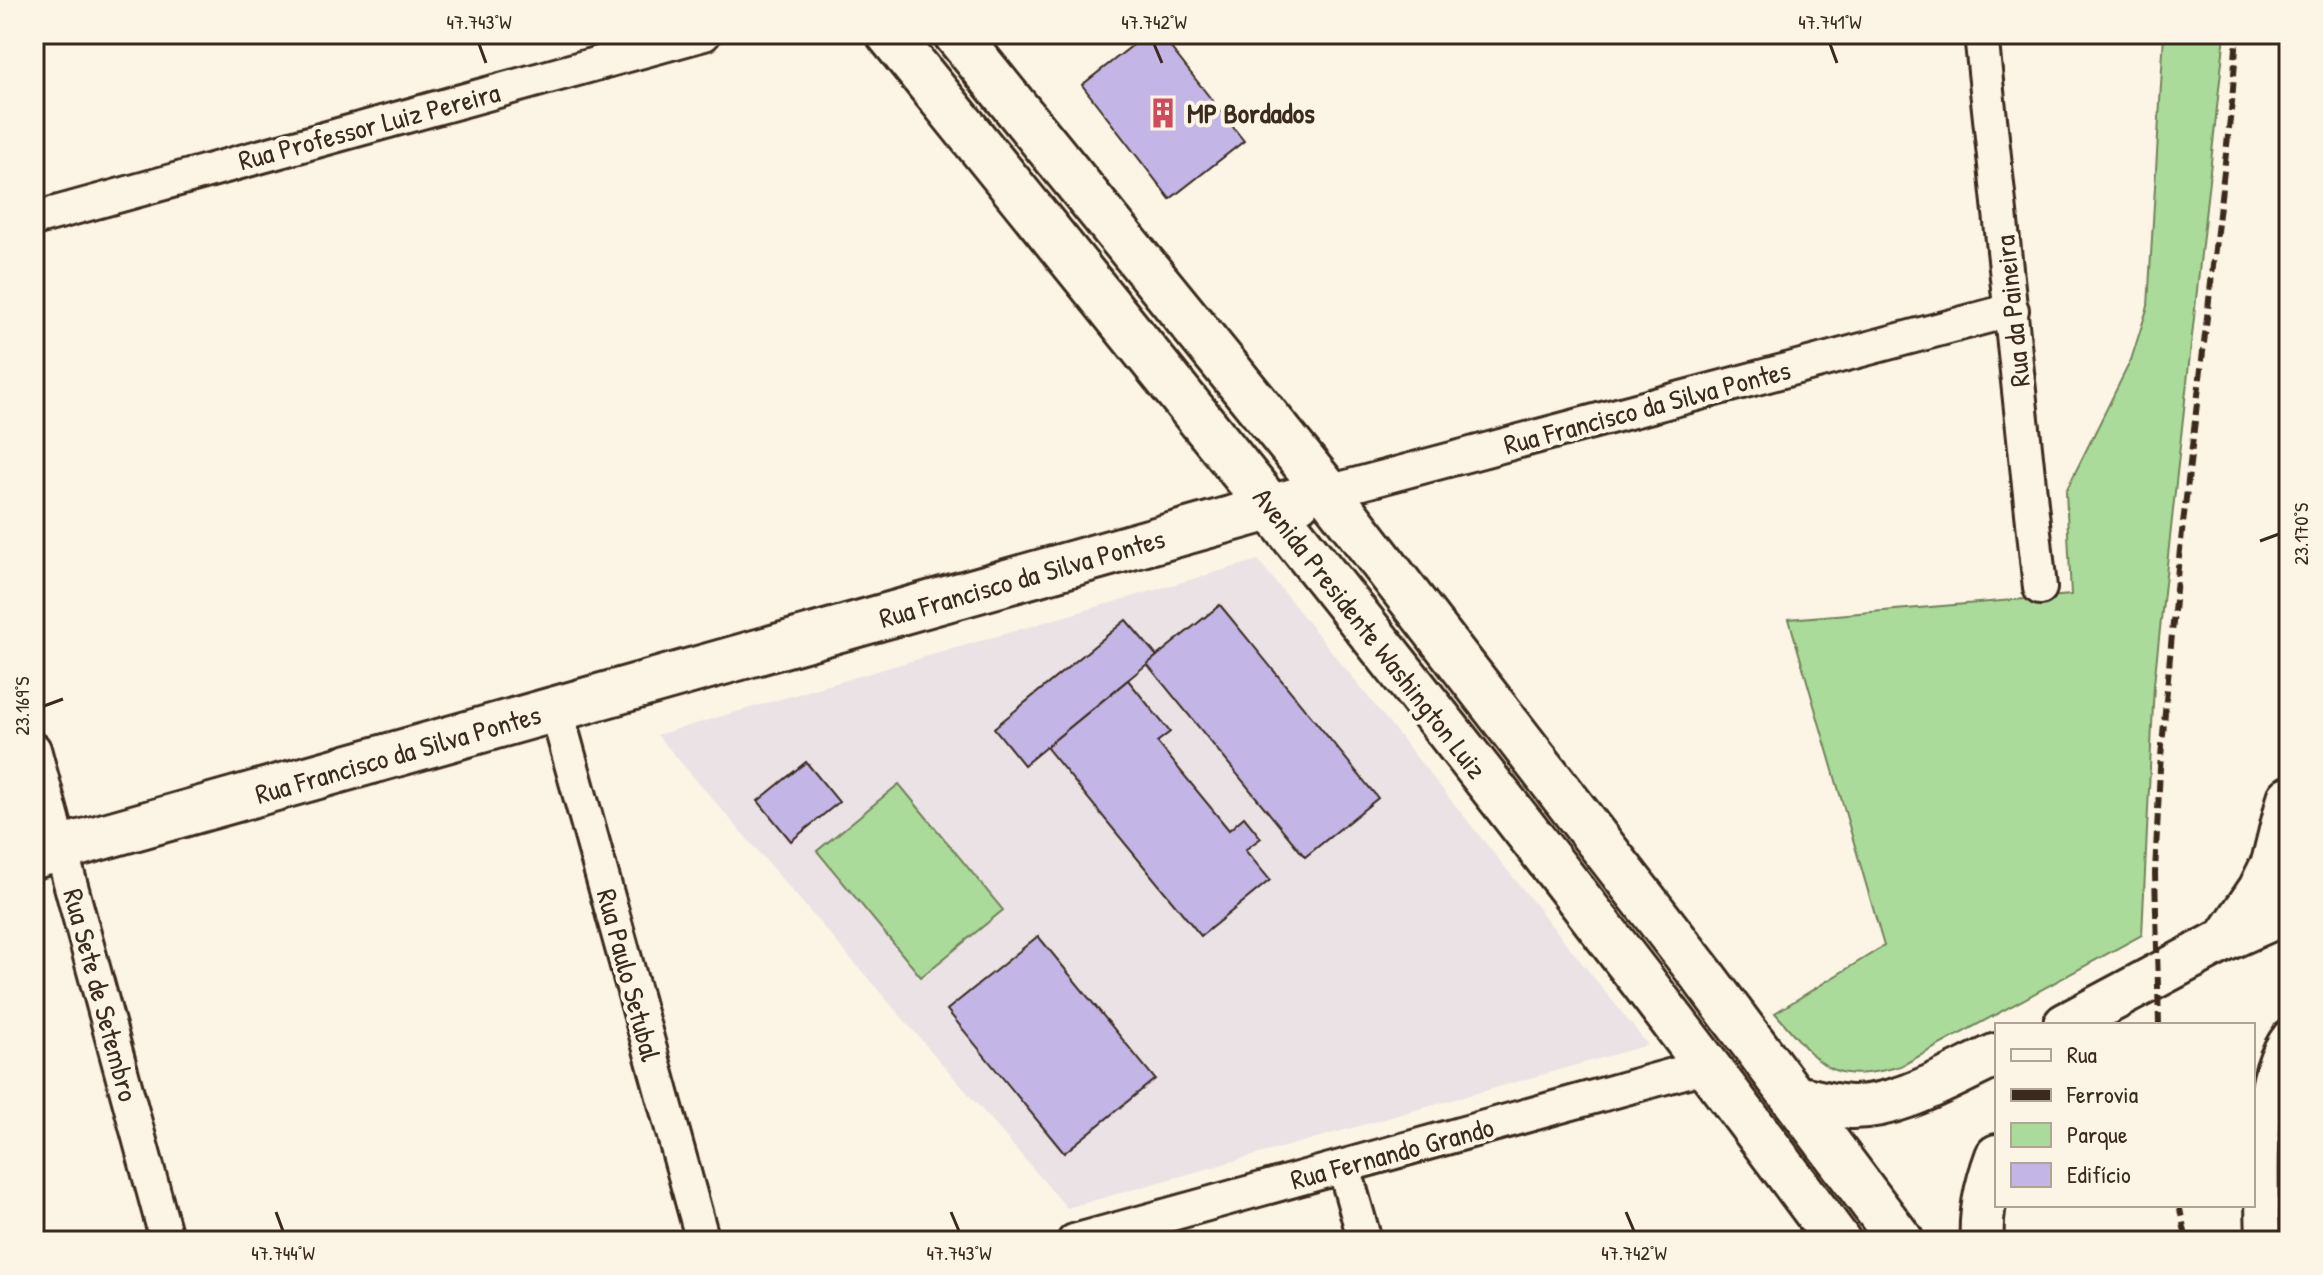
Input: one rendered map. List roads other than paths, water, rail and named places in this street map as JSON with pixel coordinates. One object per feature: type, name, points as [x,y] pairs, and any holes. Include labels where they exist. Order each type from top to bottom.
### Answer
[{"type":"main road","name":"Avenida Presidente Washington Luiz","points":[[889,34],[1271,508],[1709,1065],[1838,1241]]},
{"type":"main road","name":"Avenida Presidente Washington Luiz","points":[[956,34],[1328,492],[1795,1097],[1901,1241]]},
{"type":"main road","name":"Rua Francisco da Silva Pontes","points":[[48,852],[1328,492]]},
{"type":"main road","points":[[1757,1131],[1770,1114],[1795,1097]]},
{"type":"street","name":"Rua Professor Luiz Pereira","points":[[34,219],[704,34]]},
{"type":"street","name":"Rua da Paineira","points":[[1981,34],[2040,588]]},
{"type":"street","name":"Rua Francisco da Silva Pontes","points":[[1328,492],[2012,310]]},
{"type":"street","name":"Rua Paulo Setubal","points":[[556,709],[703,1241]]},
{"type":"street","name":"Rua Sete de Setembro","points":[[34,749],[48,852],[167,1241]]},
{"type":"street","points":[[2226,939],[2260,889],[2273,863],[2289,798]]},
{"type":"street","points":[[2075,1022],[2226,939],[2289,911]]},
{"type":"street","points":[[2263,1241],[2265,1101],[2273,1063],[2289,1036]]},
{"type":"street","points":[[1795,1097],[1848,1107],[1873,1106],[1909,1095],[1995,1056]]},
{"type":"street","name":"Rua Fernando Grando","points":[[1074,1241],[1709,1065]]},
{"type":"street","points":[[1982,1241],[1981,1226],[1988,1179],[1995,1161]]},
{"type":"street","points":[[1344,1167],[1365,1241]]},
{"type":"railway","points":[[2159,1023],[2155,873],[2160,768],[2178,567],[2232,102],[2237,34]]},
{"type":"railway","points":[[2179,1207],[2187,1241]]},
{"type":"place","name":"MP Bordados","points":[[1163,113]]}]
